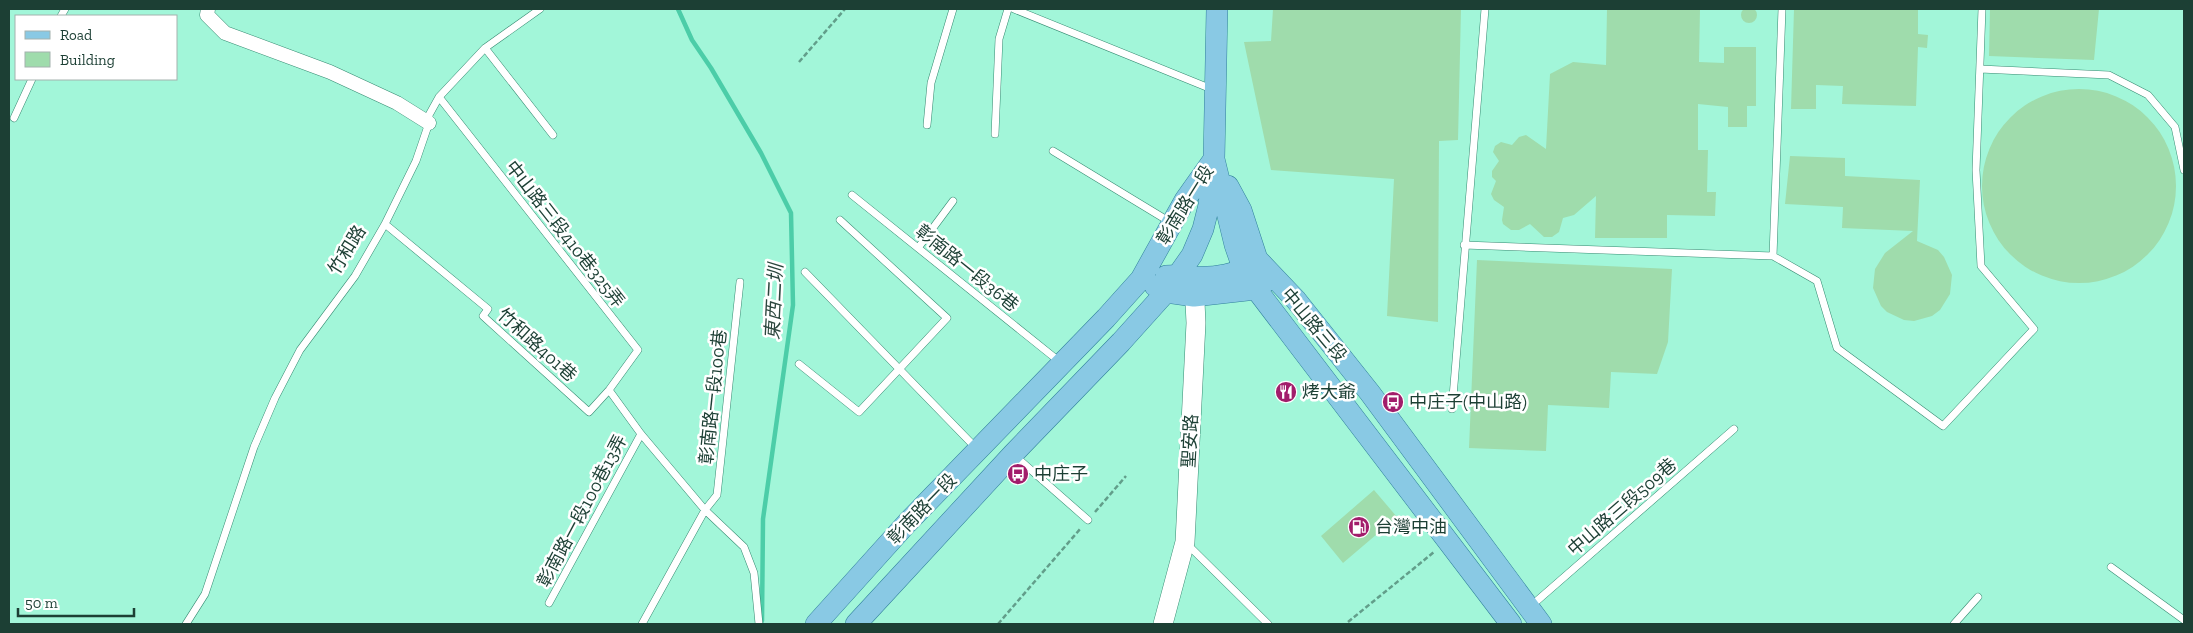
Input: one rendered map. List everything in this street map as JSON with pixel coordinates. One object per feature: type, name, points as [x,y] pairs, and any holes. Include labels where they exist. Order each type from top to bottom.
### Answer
[{"type":"main road","name":"中山路三段","points":[[1217,9],[1214,160],[1227,216],[1250,265],[1256,289],[1511,624]]},
{"type":"main road","name":"彰南路一段","points":[[816,624],[907,523],[1141,279],[1185,200],[1214,160]]},
{"type":"main road","name":"彰南路一段","points":[[1189,283],[1192,255],[1203,229],[1209,205],[1214,160]]},
{"type":"main road","name":"中山路三段","points":[[1250,265],[1272,276],[1296,300],[1370,393],[1535,619]]},
{"type":"main road","points":[[1141,279],[1166,292],[1189,283],[1250,265]]},
{"type":"main road","points":[[1141,279],[1256,289],[1272,276]]},
{"type":"main road","name":"彰南路一段","points":[[856,624],[1166,292]]},
{"type":"street","points":[[208,9],[207,15],[226,33],[330,72],[397,103],[429,123]]},
{"type":"street","name":"聖安路","points":[[1163,624],[1185,542],[1196,323],[1189,283]]},
{"type":"lane","name":"竹和路","points":[[186,624],[205,594],[254,447],[275,398],[300,350],[355,276],[385,224],[416,162],[429,123],[429,115],[439,97],[485,48],[540,9]]},
{"type":"lane","points":[[928,125],[931,83],[954,9]]},
{"type":"lane","points":[[995,134],[1000,39],[1008,9]]},
{"type":"lane","points":[[1014,9],[1214,90]]},
{"type":"lane","points":[[1452,409],[1464,245],[1485,9]]},
{"type":"lane","points":[[1773,256],[1782,9]]},
{"type":"lane","points":[[1464,245],[1773,256],[1817,281],[1837,348],[1944,426],[2034,330],[1981,266],[1976,170],[1982,9]]},
{"type":"lane","points":[[485,48],[553,135]]},
{"type":"lane","points":[[1980,69],[2109,76],[2148,95],[2175,127],[2184,170]]},
{"type":"lane","points":[[14,118],[32,80]]},
{"type":"lane","name":"中山路三段410巷325弄","points":[[439,97],[638,350],[608,390]]},
{"type":"lane","points":[[1053,151],[1172,223]]},
{"type":"lane","name":"彰南路一段36巷","points":[[852,195],[1062,363]]},
{"type":"lane","points":[[918,248],[952,201]]},
{"type":"lane","points":[[799,364],[859,412],[947,318],[840,220]]},
{"type":"lane","name":"竹和路401巷","points":[[385,224],[488,309],[482,316],[590,412],[608,390]]},
{"type":"lane","points":[[806,272],[978,450]]},
{"type":"lane","name":"彰南路一段100巷","points":[[706,510],[717,495],[740,282]]},
{"type":"lane","name":"彰南路一段100巷","points":[[608,390],[641,434],[706,510],[744,547],[754,573],[759,624]]},
{"type":"lane","name":"中山路三段509巷","points":[[1535,619],[1734,429]]},
{"type":"lane","name":"彰南路一段100巷13弄","points":[[549,603],[641,434]]},
{"type":"lane","points":[[1013,454],[1088,520]]},
{"type":"lane","points":[[642,624],[706,510]]},
{"type":"lane","points":[[1185,542],[1268,624]]},
{"type":"lane","points":[[2111,567],[2184,620]]},
{"type":"lane","points":[[1954,624],[1978,597]]},
{"type":"path","points":[[799,62],[845,9]]},
{"type":"path","points":[[998,624],[1126,476]]},
{"type":"path","points":[[1348,622],[1447,541]]},
{"type":"building","points":[[1749,7],[1757,15],[1749,23],[1741,15]]},
{"type":"building","points":[[1273,9],[1461,9],[1458,140],[1439,141],[1438,322],[1387,316],[1394,179],[1271,170],[1244,42],[1271,41]]},
{"type":"building","points":[[1607,9],[1700,9],[1699,62],[1724,63],[1724,47],[1756,47],[1756,106],[1747,106],[1747,127],[1728,127],[1728,107],[1698,104],[1698,150],[1708,150],[1707,192],[1716,192],[1715,216],[1667,215],[1667,238],[1595,238],[1596,196],[1574,215],[1563,218],[1559,232],[1552,237],[1544,237],[1530,224],[1519,230],[1511,230],[1503,224],[1504,207],[1494,200],[1491,194],[1496,181],[1492,177],[1492,171],[1499,161],[1493,152],[1495,146],[1501,142],[1512,145],[1519,137],[1526,135],[1546,149],[1550,74],[1573,62],[1606,65]]},
{"type":"building","points":[[1794,9],[1918,9],[1918,34],[1928,35],[1927,48],[1918,47],[1916,106],[1842,104],[1843,86],[1816,85],[1816,109],[1791,109]]},
{"type":"building","points":[[1990,9],[2099,9],[2094,60],[1989,56]]},
{"type":"building","points":[[2079,89],[2098,91],[2116,96],[2133,105],[2148,117],[2160,132],[2169,149],[2174,167],[2176,186],[2174,205],[2169,223],[2160,240],[2148,255],[2133,267],[2116,276],[2098,281],[2079,283],[2060,281],[2042,276],[2025,267],[2010,255],[1998,240],[1989,223],[1984,205],[1982,186],[1984,167],[1989,149],[1998,132],[2010,117],[2025,105],[2042,96],[2060,91]]},
{"type":"building","points":[[1790,156],[1845,158],[1845,176],[1920,180],[1917,241],[1938,250],[1944,257],[1952,275],[1950,294],[1940,310],[1932,316],[1914,321],[1904,320],[1887,312],[1881,306],[1873,288],[1875,269],[1885,253],[1913,231],[1842,228],[1843,207],[1785,204]]},
{"type":"building","points":[[1477,260],[1672,269],[1668,342],[1657,374],[1611,372],[1609,408],[1548,405],[1546,451],[1469,448]]},
{"type":"building","name":"台灣中油","points":[[1374,490],[1397,517],[1343,563],[1321,536]]},
{"type":"waterway","name":"東西二圳","points":[[678,9],[692,40],[711,68],[761,153],[791,213],[793,305],[763,519],[762,621]]},
{"type":"place","name":"烤大爺","points":[[1286,392]]},
{"type":"place","name":"中庄子(中山路)","points":[[1393,402]]},
{"type":"place","name":"中庄子","points":[[1018,474]]},
{"type":"place","name":"台灣中油","points":[[1359,527]]}]
